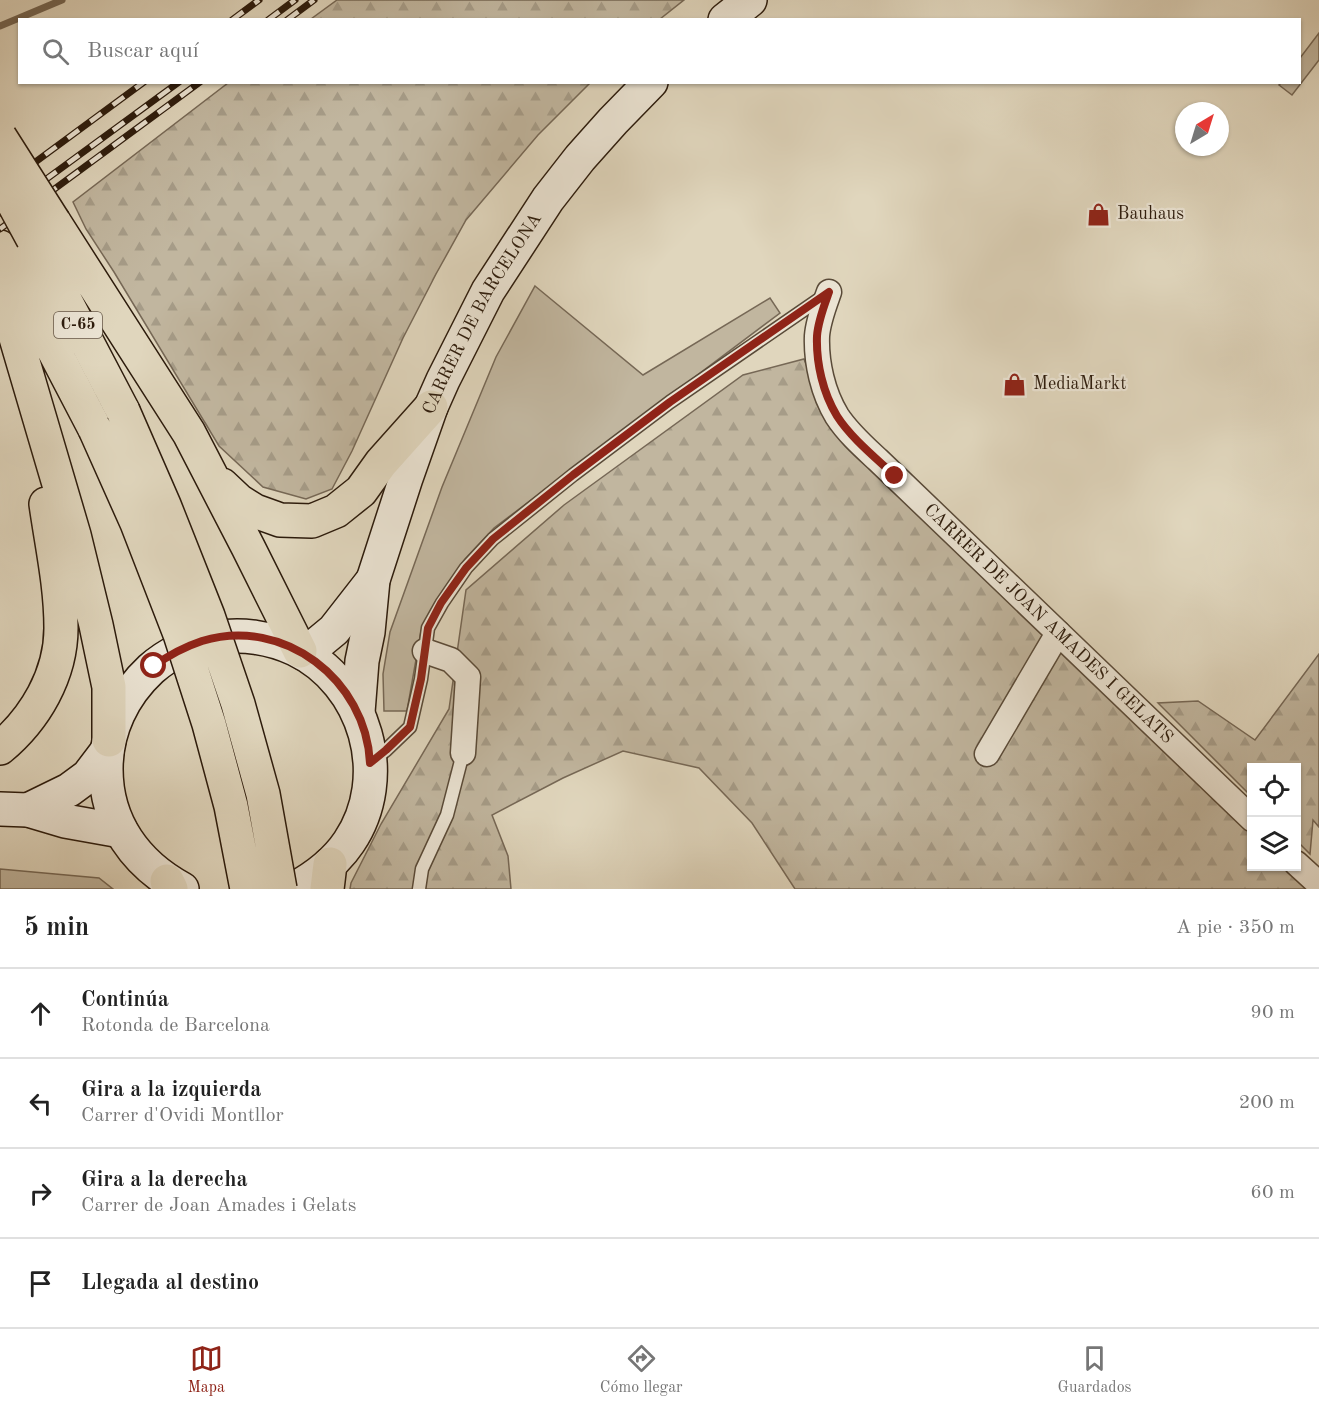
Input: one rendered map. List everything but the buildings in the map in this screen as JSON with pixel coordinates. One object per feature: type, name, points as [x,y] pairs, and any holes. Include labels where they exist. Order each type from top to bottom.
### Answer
[{"type":"highway","points":[[0,137],[43,231],[189,433],[303,653]]},
{"type":"highway","name":"C-65","points":[[0,178],[43,231],[164,505],[208,616],[238,704],[263,794],[280,889]]},
{"type":"highway","name":"C-65","points":[[3,253],[95,429],[137,523],[183,645],[209,724],[231,806],[247,889]]},
{"type":"highway","points":[[0,299],[14,331],[74,535],[109,687],[108,746]]},
{"type":"highway","points":[[210,473],[239,501],[255,511],[280,520],[312,521],[336,512],[361,491],[381,463],[431,407]]},
{"type":"highway","points":[[0,748],[20,731],[36,709],[51,681],[58,654],[61,630],[58,577],[46,505],[42,428]]},
{"type":"main road","points":[[728,18],[750,0]]},
{"type":"main road","name":"CARRER DE BARCELONA","points":[[358,712],[373,580],[406,478],[443,380],[488,291],[548,199],[593,143],[649,84]]},
{"type":"main road","name":"CARRER DE BARCELONA","points":[[303,653],[334,630],[373,580]]},
{"type":"main road","points":[[173,886],[137,855],[121,831],[107,786],[108,746],[119,710],[134,687],[154,666],[186,647],[204,641],[235,636],[267,639],[303,653],[323,667],[354,703],[367,738],[370,763],[368,794],[360,821],[328,877],[315,877],[294,889]]},
{"type":"main road","points":[[14,809],[69,790],[88,776],[108,746]]},
{"type":"main road","points":[[14,809],[121,831]]},
{"type":"street","name":"CARRER DE JOAN AMADES I GELATS","points":[[829,292],[817,335],[818,357],[821,378],[838,417],[854,437],[1249,817]]},
{"type":"street","points":[[987,754],[1058,633]]},
{"type":"street","points":[[425,651],[451,660],[468,678],[463,753]]},
{"type":"street","points":[[1301,868],[1319,884]]},
{"type":"lane","points":[[370,763],[410,727],[421,679],[428,628],[441,603],[466,568],[493,539],[670,402],[829,292]]},
{"type":"lane","points":[[419,889],[423,869],[447,815],[463,753]]},
{"type":"green space","points":[[337,0],[684,0],[661,18],[312,18]]},
{"type":"green space","points":[[1319,33],[1319,60],[1301,83],[1301,57]]},
{"type":"green space","points":[[227,84],[589,84],[538,135],[466,220],[403,338],[352,451],[332,489],[306,499],[263,487],[219,446],[86,229],[73,202]]},
{"type":"green space","points":[[1280,84],[1300,84],[1292,95]]},
{"type":"green space","points":[[535,286],[643,375],[770,298],[780,313],[494,528],[465,559],[432,608],[421,631],[407,711],[384,711],[383,674],[390,632],[442,487],[496,357]]},
{"type":"green space","points":[[804,359],[827,420],[1043,635],[1247,828],[1247,871],[1290,871],[1309,889],[795,889],[752,823],[699,768],[623,751],[563,778],[492,815],[508,856],[511,889],[350,889],[381,824],[449,709],[466,590],[564,505],[743,375]]},
{"type":"green space","points":[[1319,654],[1319,827],[1313,820],[1310,854],[1301,845],[1301,763],[1247,763],[1247,792],[1158,703],[1198,701],[1255,740]]},
{"type":"green space","points":[[0,869],[99,878],[113,889],[0,889]]},
{"type":"waterway","points":[[19,18],[62,0]]},
{"type":"waterway","points":[[0,26],[18,18]]},
{"type":"railway","points":[[235,18],[259,0]]},
{"type":"railway","points":[[271,18],[295,0]]},
{"type":"railway","points":[[290,18],[314,0]]},
{"type":"railway","points":[[0,188],[141,84]]},
{"type":"railway","points":[[0,213],[176,84]]},
{"type":"railway","points":[[0,229],[197,84]]},
{"type":"place","name":"Bauhaus","points":[[1099,214]]},
{"type":"place","name":"MediaMarkt","points":[[1015,384]]},
{"type":"route","points":[[154,666],[186,647],[219,638],[235,636],[267,639],[293,648],[306,654],[323,667],[354,703],[363,723],[370,763],[410,727],[421,679],[428,628],[441,603],[466,568],[493,539],[670,402],[829,292],[817,335],[821,378],[838,417],[854,437],[895,476]]}]
